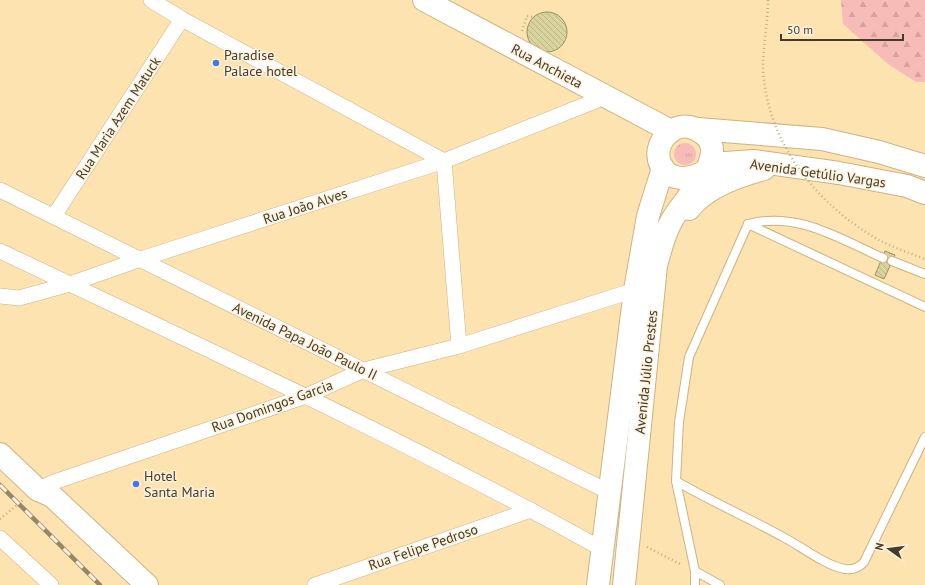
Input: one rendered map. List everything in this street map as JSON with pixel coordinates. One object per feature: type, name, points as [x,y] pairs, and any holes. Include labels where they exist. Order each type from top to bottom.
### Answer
[{"type":"main road","name":"Rua Anchieta","points":[[424,0],[671,131]]},
{"type":"main road","points":[[680,127],[689,127],[698,130],[704,134],[709,141],[712,156],[708,168],[694,178],[675,178],[663,168],[658,152],[665,136],[671,131],[680,127]]},
{"type":"main road","name":"Avenida Getúlio Vargas","points":[[698,130],[822,139],[878,152],[925,166]]},
{"type":"main road","name":"Avenida Getúlio Vargas","points":[[708,168],[754,161],[839,173],[906,186],[925,192]]},
{"type":"main road","points":[[656,266],[681,219],[695,201],[724,182],[744,174],[777,165]]},
{"type":"main road","name":"Avenida Júlio Prestes","points":[[598,585],[635,290],[648,216],[663,168]]},
{"type":"main road","name":"Avenida Júlio Prestes","points":[[624,585],[656,266],[662,242],[671,220],[708,168]]},
{"type":"main road","points":[[0,436],[46,490]]},
{"type":"main road","points":[[0,454],[46,490],[147,585]]},
{"type":"main road","points":[[610,485],[635,481]]},
{"type":"street","points":[[150,0],[182,19],[444,161],[459,346]]},
{"type":"street","name":"Rua Maria Azem Matuck","points":[[54,216],[182,19]]},
{"type":"street","name":"Rua João Alves","points":[[0,296],[19,298],[70,284],[141,259],[444,161],[605,97]]},
{"type":"street","name":"Avenida Papa João Paulo II","points":[[0,190],[364,370],[610,485]]},
{"type":"street","points":[[0,251],[306,396],[531,510],[602,549]]},
{"type":"street","name":"Rua Domingos Garcia","points":[[46,490],[306,396],[364,370],[459,346],[635,290]]},
{"type":"street","name":"Rua Felipe Pedroso","points":[[315,585],[531,510]]},
{"type":"street","points":[[0,538],[51,585]]},
{"type":"lane","points":[[748,224],[764,220],[783,220],[811,226],[882,258]]},
{"type":"lane","points":[[748,224],[925,307]]},
{"type":"lane","points":[[695,585],[695,571],[676,481],[679,422],[689,357],[748,224]]},
{"type":"lane","points":[[892,261],[925,274]]},
{"type":"lane","points":[[676,481],[701,496],[785,538],[828,562],[845,569],[853,569],[860,567],[864,562],[925,437]]},
{"type":"lane","points":[[695,571],[720,585]]},
{"type":"path","points":[[768,0],[763,66],[766,92],[773,117],[785,146],[804,175],[825,201],[852,223],[879,240],[925,259]]},
{"type":"path","points":[[0,519],[18,503],[46,490]]},
{"type":"path","points":[[629,538],[695,571]]},
{"type":"green space","points":[[841,0],[925,0],[925,82],[916,82],[888,64],[843,24]]},
{"type":"green space","points":[[685,143],[693,146],[696,154],[693,162],[685,165],[677,162],[674,154],[677,146]]},
{"type":"building","points":[[551,12],[558,15],[564,21],[567,32],[566,40],[558,49],[551,52],[543,52],[536,49],[528,40],[527,28],[530,21],[539,13]]},
{"type":"building","points":[[885,251],[895,255],[884,279],[875,275]]},
{"type":"railway","points":[[0,485],[100,585]]},
{"type":"place","name":"Paradise Palace hotel","points":[[216,63]]},
{"type":"place","name":"Hotel Santa Maria","points":[[136,484]]}]
